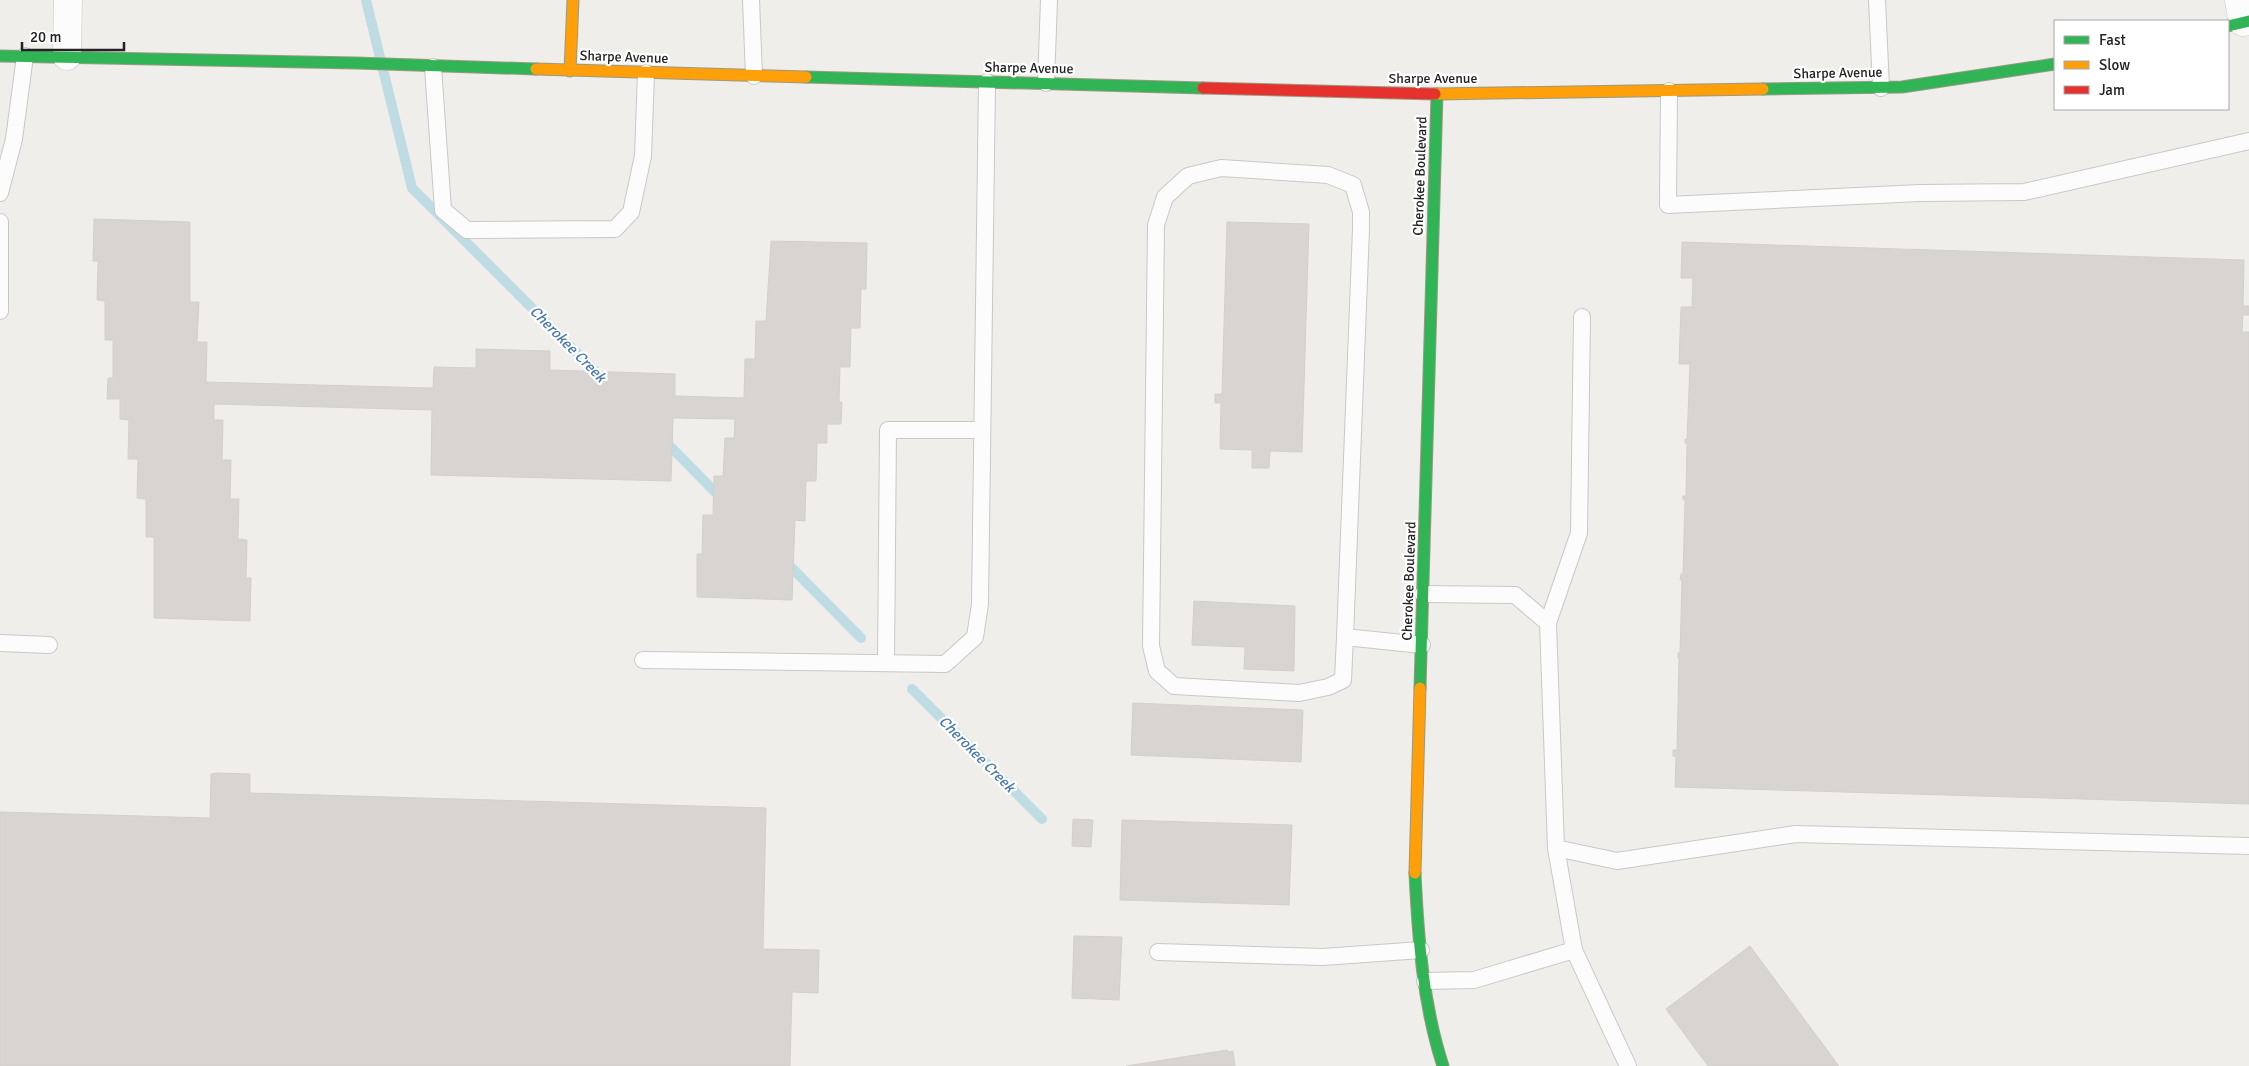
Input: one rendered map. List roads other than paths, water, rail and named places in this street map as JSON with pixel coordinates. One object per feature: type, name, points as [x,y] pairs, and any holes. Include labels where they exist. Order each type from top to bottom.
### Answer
[{"type":"street","points":[[67,56],[68,0]]},
{"type":"street","points":[[570,71],[573,0]]},
{"type":"street","name":"Sharpe Avenue","points":[[0,56],[356,63],[570,71],[1437,94],[1882,88],[1902,87],[2054,64]]},
{"type":"street","name":"Cherokee Boulevard","points":[[1437,94],[1415,874],[1421,950],[1432,1032],[1443,1066]]},
{"type":"lane","points":[[751,0],[754,76]]},
{"type":"lane","points":[[1046,83],[1049,0]]},
{"type":"lane","points":[[1877,0],[1882,88]]},
{"type":"lane","points":[[0,194],[14,139],[25,56]]},
{"type":"lane","points":[[434,67],[443,210],[467,230],[615,229],[631,212],[643,156],[646,73]]},
{"type":"lane","points":[[643,660],[945,664],[975,637],[980,604],[987,82]]},
{"type":"lane","points":[[1669,91],[1668,205],[1920,193],[2024,192],[2249,141]]},
{"type":"lane","points":[[1221,168],[1328,175],[1353,185],[1362,229],[1345,637],[1343,680],[1328,687],[1299,692],[1174,686],[1157,671],[1151,646],[1156,225],[1164,197],[1188,176],[1221,168]]},
{"type":"lane","points":[[0,222],[0,311]]},
{"type":"lane","points":[[1582,317],[1579,533],[1548,624],[1556,848],[1574,950],[1628,1066]]},
{"type":"lane","points":[[886,663],[888,430],[982,430]]},
{"type":"lane","points":[[1423,594],[1515,595],[1548,624]]},
{"type":"lane","points":[[1345,637],[1422,645]]},
{"type":"lane","points":[[0,643],[50,645]]},
{"type":"lane","points":[[1556,848],[1618,861],[1796,834],[2249,846]]},
{"type":"lane","points":[[1158,952],[1322,957],[1421,950]]},
{"type":"lane","points":[[1425,981],[1474,980],[1574,950]]},
{"type":"waterway","name":"Cherokee Creek","points":[[366,0],[412,188],[605,381]]},
{"type":"waterway","name":"Cherokee Creek","points":[[663,439],[723,500]]},
{"type":"waterway","name":"Cherokee Creek","points":[[785,561],[861,638]]},
{"type":"waterway","name":"Cherokee Creek","points":[[912,689],[1042,819]]}]
